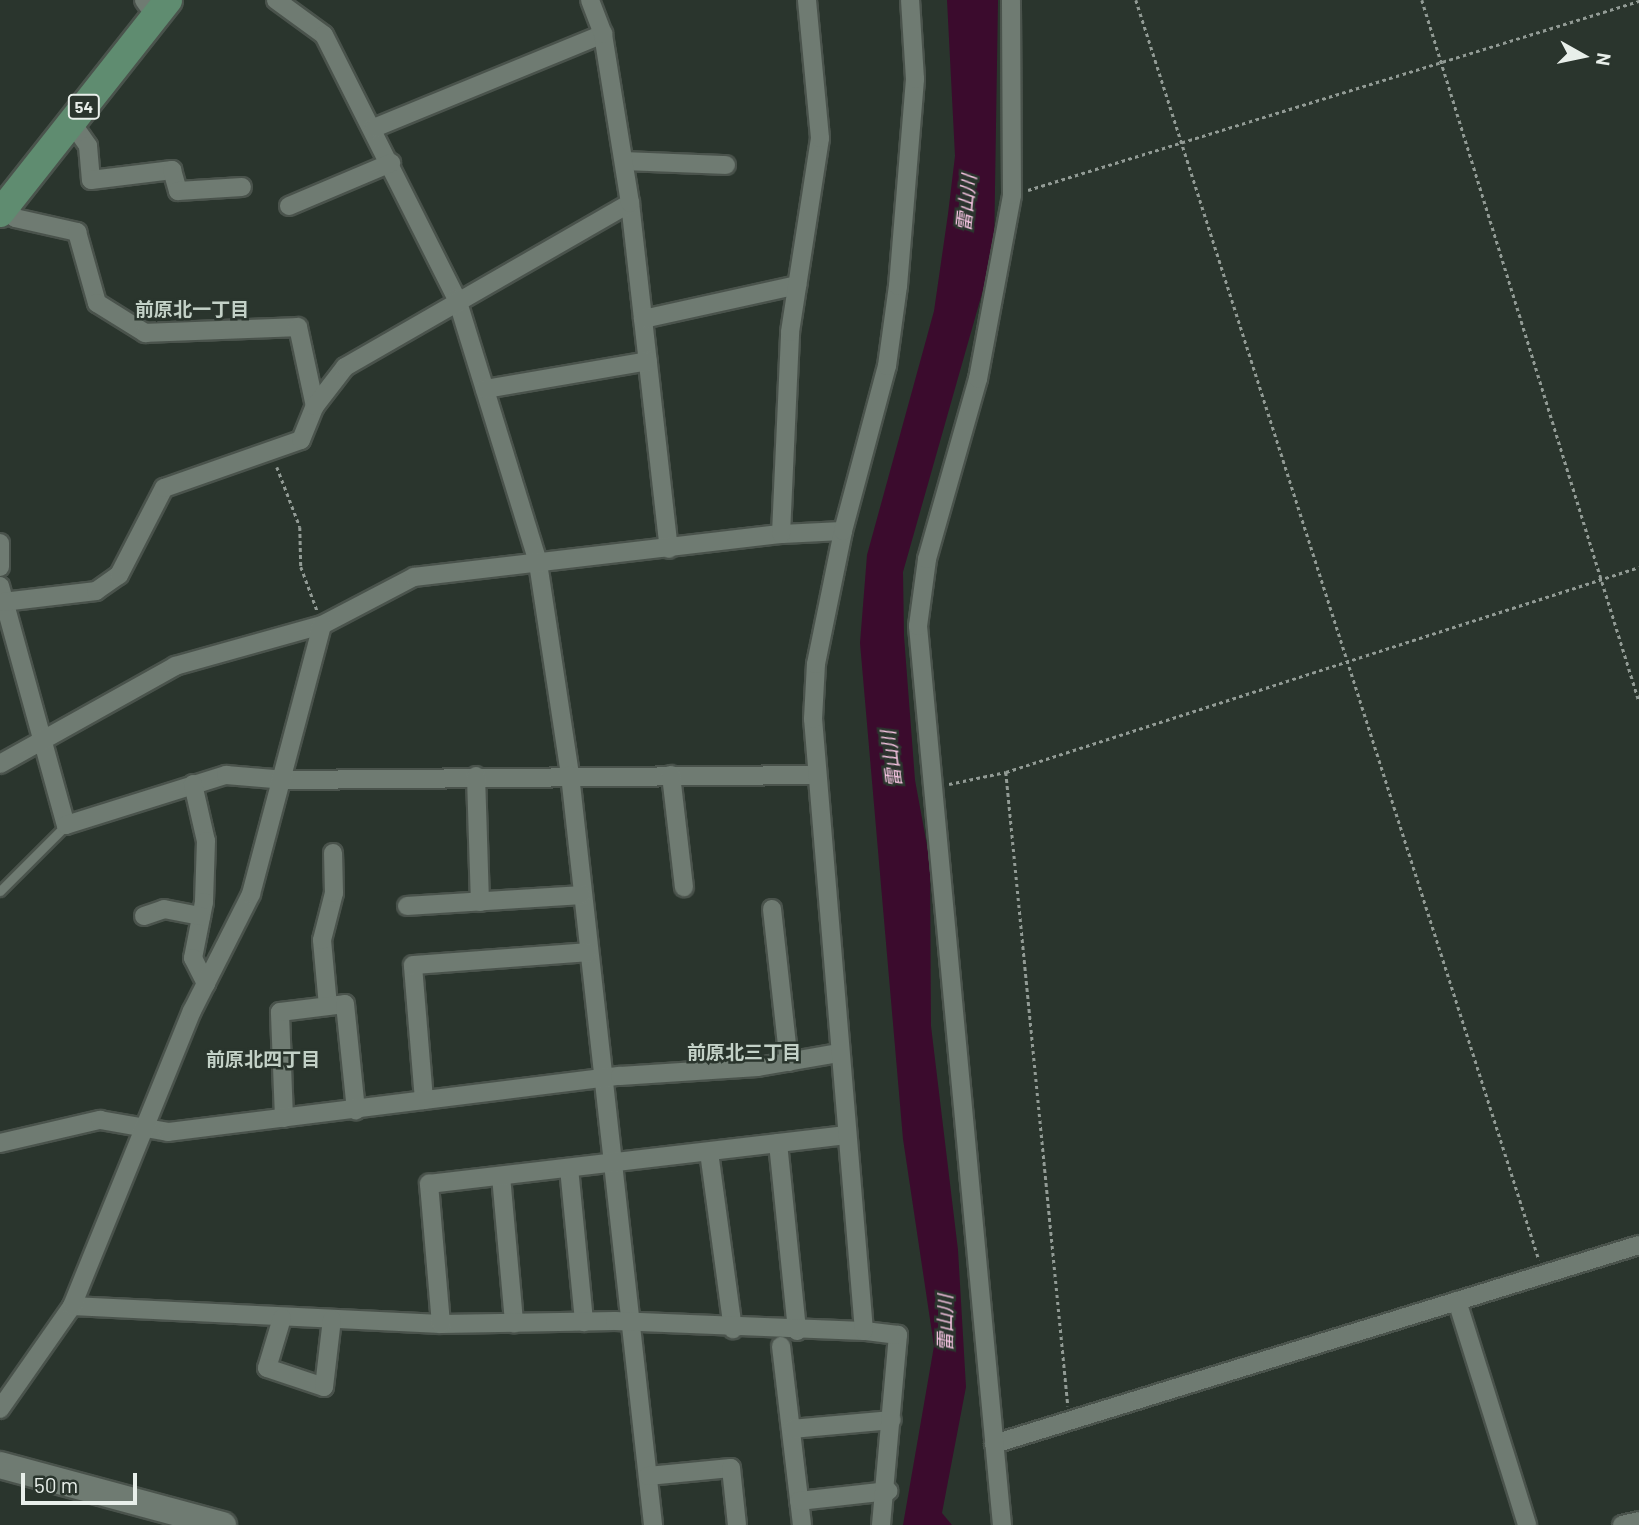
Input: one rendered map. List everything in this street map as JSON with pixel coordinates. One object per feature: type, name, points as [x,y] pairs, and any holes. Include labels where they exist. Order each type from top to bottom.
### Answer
[{"type":"main road","name":"54","points":[[3,209],[72,123],[155,5]]},
{"type":"main road","points":[[0,1465],[162,1516],[223,1525]]},
{"type":"street","points":[[276,0],[324,35],[374,128],[457,299],[538,563],[570,775],[600,1079],[653,1525]]},
{"type":"street","points":[[590,0],[603,34],[626,161],[669,549]]},
{"type":"street","points":[[781,534],[797,285],[820,138],[807,0]]},
{"type":"street","points":[[864,1331],[814,775],[816,664],[843,531],[870,440],[898,286],[914,105],[910,0]]},
{"type":"street","points":[[1002,1525],[947,914],[929,788],[918,626],[927,559],[978,379],[1012,195],[1011,0]]},
{"type":"street","points":[[374,128],[603,34]]},
{"type":"street","points":[[72,123],[88,146],[91,180],[172,170],[178,191],[242,187]]},
{"type":"street","points":[[626,161],[726,165]]},
{"type":"street","points":[[289,206],[391,163]]},
{"type":"street","points":[[630,203],[457,299],[345,367],[316,406],[301,440],[164,488],[119,575],[96,592],[1,594],[38,738],[66,825],[226,775],[286,780],[570,775],[814,775]]},
{"type":"street","points":[[3,209],[15,218],[77,232],[97,303],[145,333],[298,327],[316,406]]},
{"type":"street","points":[[643,319],[797,285]]},
{"type":"street","points":[[485,389],[648,361]]},
{"type":"street","points":[[0,764],[38,738],[175,666],[322,625],[414,577],[781,534],[843,531]]},
{"type":"street","points":[[0,543],[0,567]]},
{"type":"street","points":[[0,1409],[72,1306],[206,984],[251,894],[286,780],[322,625]]},
{"type":"street","points":[[671,775],[684,887]]},
{"type":"street","points":[[476,776],[480,902]]},
{"type":"street","points":[[193,784],[206,841],[201,916],[192,958],[206,984]]},
{"type":"street","points":[[328,1006],[323,940],[334,893],[332,853]]},
{"type":"street","points":[[407,906],[582,895]]},
{"type":"street","points":[[144,916],[164,909],[201,916]]},
{"type":"street","points":[[772,909],[789,1062]]},
{"type":"street","points":[[424,1100],[413,965],[588,951]]},
{"type":"street","points":[[284,1118],[281,1012],[345,1004],[356,1110]]},
{"type":"street","points":[[0,1143],[100,1120],[168,1132],[600,1079],[789,1062],[838,1053]]},
{"type":"street","points":[[442,1324],[429,1184],[846,1135]]},
{"type":"street","points":[[778,1143],[797,1331]]},
{"type":"street","points":[[709,1152],[733,1329]]},
{"type":"street","points":[[569,1168],[584,1322]]},
{"type":"street","points":[[501,1176],[514,1323]]},
{"type":"street","points":[[995,1444],[1639,1245]]},
{"type":"street","points":[[1457,1301],[1527,1525]]},
{"type":"street","points":[[72,1306],[442,1324],[584,1322],[631,1326],[864,1331],[898,1335],[888,1491],[881,1525]]},
{"type":"street","points":[[282,1318],[267,1368],[324,1387],[332,1320]]},
{"type":"street","points":[[781,1346],[802,1525]]},
{"type":"street","points":[[792,1429],[892,1420]]},
{"type":"street","points":[[648,1476],[731,1468],[737,1525]]},
{"type":"street","points":[[799,1501],[888,1491]]},
{"type":"street","points":[[1622,1525],[1639,1521]]},
{"type":"lane","points":[[0,891],[66,825]]},
{"type":"path","points":[[1136,0],[1543,1275]]},
{"type":"path","points":[[1422,0],[1639,701]]},
{"type":"path","points":[[1012,195],[1639,1]]},
{"type":"path","points":[[301,440],[275,463],[300,527],[301,567],[322,625]]},
{"type":"path","points":[[929,788],[1006,772],[1348,664],[1639,566]]},
{"type":"path","points":[[1006,772],[1069,1422]]},
{"type":"water","name":"雷山川","points":[[947,0],[998,0],[994,251],[903,572],[904,636],[915,780],[930,862],[931,1026],[958,1250],[966,1387],[942,1513],[952,1525],[903,1525],[934,1346],[903,1139],[860,643],[867,555],[934,311],[948,214],[955,156]]},
{"type":"district","name":"前原北一丁目","points":[[192,309]]},
{"type":"district","name":"前原北三丁目","points":[[744,1052]]},
{"type":"district","name":"前原北四丁目","points":[[263,1059]]}]
